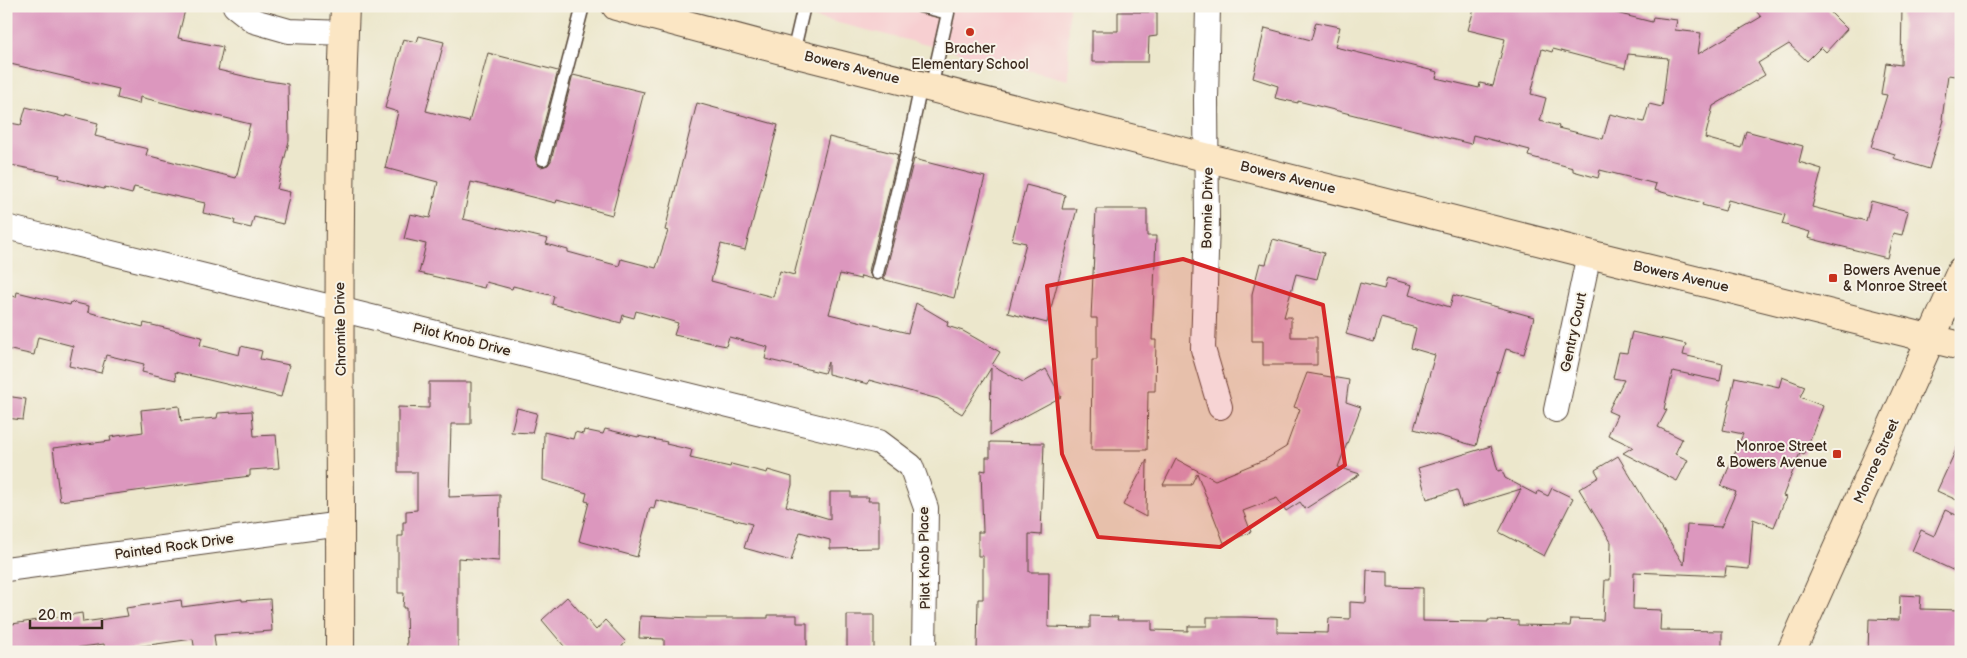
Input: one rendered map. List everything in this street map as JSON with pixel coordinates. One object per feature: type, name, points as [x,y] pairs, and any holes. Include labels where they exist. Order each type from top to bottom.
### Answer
[{"type":"main road","name":"Chromite Drive","points":[[340,652],[339,224],[345,6]]},
{"type":"main road","name":"Bowers Avenue","points":[[616,6],[793,53],[1961,346]]},
{"type":"main road","name":"Monroe Street","points":[[1791,652],[1961,271]]},
{"type":"street","points":[[235,6],[254,21],[289,31],[344,33]]},
{"type":"street","name":"Bonnie Drive","points":[[1208,6],[1206,100],[1208,157],[1203,349],[1220,406]]},
{"type":"street","name":"Pilot Knob Drive","points":[[6,227],[879,442],[911,466]]},
{"type":"street","name":"Gentry Court","points":[[1556,410],[1589,254]]},
{"type":"street","name":"Pilot Knob Place","points":[[911,466],[926,508],[924,652]]},
{"type":"street","name":"Painted Rock Drive","points":[[6,569],[341,524]]},
{"type":"lane","points":[[543,159],[583,6]]},
{"type":"lane","points":[[793,53],[804,6]]},
{"type":"lane","points":[[877,273],[926,86],[948,13],[920,6]]},
{"type":"highlighted area","points":[[1183,259],[1323,305],[1345,465],[1220,547],[1098,537],[1062,454],[1047,286]]},
{"type":"shaded area","name":"Bracher Elementary School","points":[[779,6],[1069,6],[1068,80],[818,18]]},
{"type":"building","points":[[6,6],[186,6],[178,38],[223,47],[218,70],[288,84],[289,141],[277,189],[290,192],[283,224],[254,217],[251,228],[234,224],[235,220],[203,213],[205,203],[134,187],[132,194],[105,187],[104,189],[59,178],[60,175],[6,164],[6,141],[10,123],[21,125],[26,107],[98,123],[95,136],[148,149],[146,155],[236,178],[250,124],[140,97],[139,104],[117,98],[119,89],[6,63]]},
{"type":"building","points":[[1475,6],[1614,6],[1612,12],[1652,22],[1653,17],[1677,20],[1675,30],[1701,33],[1698,54],[1761,17],[1752,6],[1824,6],[1847,29],[1826,52],[1821,47],[1807,61],[1789,44],[1758,63],[1765,75],[1713,106],[1705,138],[1741,148],[1746,131],[1803,146],[1799,162],[1822,169],[1812,207],[1866,221],[1871,201],[1908,211],[1902,235],[1893,233],[1887,258],[1808,238],[1810,232],[1782,224],[1785,215],[1728,200],[1725,211],[1654,190],[1656,184],[1600,170],[1598,178],[1573,171],[1573,168],[1528,156],[1530,150],[1473,135],[1471,144],[1298,101],[1298,103],[1275,98],[1278,86],[1253,78],[1265,28],[1311,40],[1316,22],[1340,27],[1335,47],[1438,72],[1436,78],[1479,88],[1480,83],[1493,86],[1505,39],[1468,30]],"holes":[[[1542,49],[1552,52],[1553,49],[1625,68],[1628,54],[1668,58],[1662,107],[1649,104],[1644,122],[1610,114],[1603,139],[1558,128],[1559,126],[1540,121],[1546,98],[1531,94]]]},
{"type":"building","points":[[1902,6],[1960,6],[1959,46],[1955,76],[1948,75],[1942,119],[1944,120],[1929,169],[1893,158],[1895,154],[1871,147],[1887,95],[1881,94],[1886,63],[1901,65]]},
{"type":"building","points":[[1118,12],[1157,12],[1157,36],[1149,37],[1148,62],[1092,62],[1092,31],[1118,31]]},
{"type":"building","points":[[419,36],[444,42],[426,111],[469,122],[488,53],[558,71],[535,157],[537,164],[541,167],[548,165],[551,161],[573,75],[644,92],[612,215],[557,200],[556,203],[471,182],[463,219],[548,239],[546,244],[619,266],[621,259],[656,268],[668,231],[665,230],[697,103],[778,125],[745,250],[721,244],[711,281],[773,297],[780,271],[794,275],[829,137],[893,153],[898,155],[869,271],[872,279],[861,276],[860,279],[840,274],[829,314],[908,333],[916,303],[948,322],[947,326],[963,331],[1000,352],[992,365],[1023,382],[1046,369],[1061,397],[990,435],[991,368],[962,414],[938,399],[869,380],[868,384],[828,374],[828,362],[824,373],[765,359],[768,347],[729,337],[726,346],[674,335],[678,323],[636,311],[634,318],[623,315],[621,323],[552,304],[554,296],[513,286],[512,289],[486,282],[484,288],[419,273],[426,244],[404,239],[410,214],[430,218],[438,182],[385,168],[398,112],[385,108],[403,39],[417,42]]},
{"type":"building","points":[[914,159],[985,177],[954,298],[882,279],[885,275]]},
{"type":"building","points":[[1026,185],[1065,195],[1062,209],[1077,209],[1047,323],[1008,313],[1026,243],[1012,240]]},
{"type":"building","points":[[1096,209],[1147,209],[1147,236],[1156,236],[1152,340],[1156,340],[1155,391],[1148,391],[1147,450],[1091,450],[1092,360],[1097,360],[1097,318],[1091,318]]},
{"type":"building","points":[[1273,239],[1324,253],[1317,279],[1296,274],[1284,317],[1291,317],[1291,337],[1317,337],[1317,365],[1263,365],[1263,341],[1252,341],[1252,294],[1260,263],[1266,264]]},
{"type":"building","points":[[1387,278],[1412,285],[1409,295],[1450,307],[1453,295],[1534,317],[1524,354],[1506,349],[1499,372],[1497,372],[1476,446],[1414,429],[1435,355],[1411,348],[1416,328],[1381,318],[1374,342],[1346,334],[1360,283],[1384,289]]},
{"type":"building","points":[[17,292],[70,305],[71,302],[89,306],[88,312],[143,327],[144,323],[202,337],[200,345],[239,355],[241,346],[262,351],[260,359],[289,365],[281,397],[175,372],[176,380],[142,372],[144,364],[106,355],[101,373],[69,366],[73,346],[38,337],[34,355],[6,349],[6,294],[16,297]]},
{"type":"building","points":[[1632,332],[1686,344],[1683,355],[1723,364],[1720,381],[1673,371],[1664,409],[1667,410],[1658,427],[1682,439],[1675,454],[1688,460],[1677,481],[1623,453],[1633,447],[1608,435],[1617,415],[1608,411],[1624,380],[1613,378],[1619,352],[1627,353]]},
{"type":"building","points":[[1307,373],[1349,380],[1346,402],[1361,407],[1338,467],[1360,474],[1305,509],[1300,502],[1286,511],[1277,498],[1243,511],[1251,532],[1224,543],[1197,473],[1191,485],[1163,485],[1176,459],[1215,480],[1266,459],[1286,447],[1300,409],[1294,407]]},
{"type":"building","points":[[1735,377],[1779,387],[1782,377],[1805,386],[1800,397],[1823,406],[1804,455],[1800,453],[1783,496],[1786,497],[1774,527],[1753,519],[1749,569],[1726,567],[1725,576],[1634,572],[1633,609],[1661,610],[1660,630],[1722,631],[1722,652],[977,652],[978,599],[983,599],[983,556],[978,556],[978,532],[983,532],[981,470],[986,471],[986,457],[990,457],[990,442],[1044,443],[1041,535],[1029,534],[1029,572],[1049,572],[1048,627],[1090,628],[1090,616],[1118,617],[1117,620],[1152,620],[1152,630],[1188,631],[1188,626],[1207,626],[1207,617],[1241,617],[1277,618],[1277,632],[1328,633],[1329,618],[1350,619],[1350,602],[1366,603],[1367,570],[1388,571],[1388,587],[1423,588],[1423,621],[1518,621],[1518,625],[1570,626],[1571,619],[1603,620],[1605,580],[1610,580],[1611,542],[1579,489],[1599,477],[1595,470],[1618,456],[1684,565],[1687,525],[1721,527],[1736,492],[1721,486],[1743,434],[1723,430]]},
{"type":"building","points":[[429,382],[471,382],[471,424],[451,424],[449,497],[500,495],[499,561],[458,558],[458,652],[407,652],[406,608],[403,608],[404,593],[398,593],[398,536],[403,536],[403,522],[406,522],[406,511],[417,510],[417,472],[398,472],[398,407],[429,408]]},
{"type":"building","points":[[6,396],[26,399],[23,420],[6,418]]},
{"type":"building","points":[[179,406],[181,421],[217,418],[218,413],[252,411],[254,436],[276,435],[279,468],[250,470],[250,476],[60,501],[53,448],[111,441],[110,437],[143,432],[141,410]]},
{"type":"building","points":[[517,408],[537,413],[532,433],[511,432]]},
{"type":"building","points":[[605,429],[667,442],[666,444],[692,450],[690,458],[730,467],[731,464],[767,473],[768,470],[792,477],[792,485],[786,506],[830,519],[830,492],[851,492],[851,497],[869,497],[868,501],[879,501],[879,548],[830,549],[830,540],[800,532],[791,561],[744,548],[752,524],[656,500],[654,509],[650,508],[637,557],[579,541],[589,502],[585,501],[587,493],[543,480],[544,432],[573,439],[575,432],[583,434],[584,430],[603,434]]},
{"type":"building","points":[[1961,439],[1961,502],[1937,491]]},
{"type":"building","points":[[1491,446],[1498,471],[1502,470],[1505,478],[1537,495],[1538,491],[1548,496],[1552,488],[1573,498],[1544,556],[1499,532],[1521,489],[1462,507],[1457,490],[1427,499],[1418,468]]},
{"type":"building","points":[[1147,460],[1146,517],[1123,505]]},
{"type":"building","points":[[1945,510],[1961,517],[1961,574],[1912,551],[1921,530],[1934,536]]},
{"type":"building","points":[[1900,595],[1921,596],[1920,609],[1961,610],[1961,652],[1868,652],[1869,619],[1899,620]]},
{"type":"building","points":[[567,597],[596,630],[605,620],[626,642],[617,652],[569,652],[542,620]]},
{"type":"building","points":[[242,599],[242,601],[270,599],[272,631],[214,635],[216,652],[195,652],[193,639],[105,651],[104,644],[60,650],[60,652],[6,652],[6,625],[82,613],[83,622],[128,616],[126,608],[181,600],[182,607]]},
{"type":"building","points":[[768,615],[797,615],[797,623],[807,623],[807,652],[664,652],[664,639],[639,638],[640,616],[768,618]]},
{"type":"building","points":[[847,615],[874,615],[874,652],[847,652]]},
{"type":"place","name":"Bracher Elementary School","points":[[970,32]]},
{"type":"place","name":"Bowers Avenue & Monroe Street","points":[[1833,278]]},
{"type":"place","name":"Monroe Street & Bowers Avenue","points":[[1837,454]]}]
